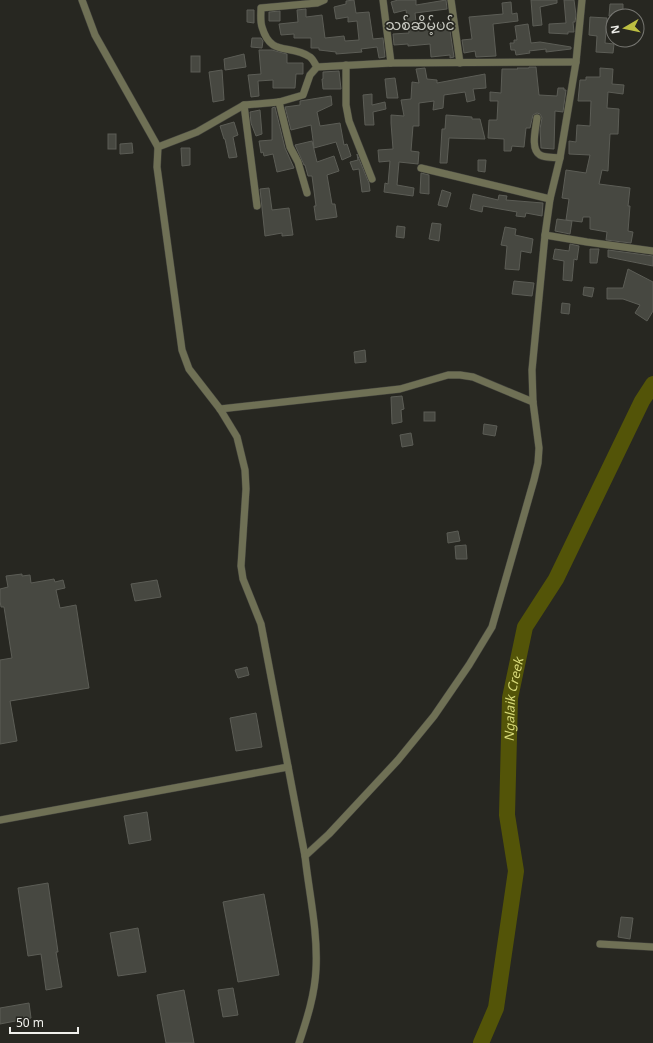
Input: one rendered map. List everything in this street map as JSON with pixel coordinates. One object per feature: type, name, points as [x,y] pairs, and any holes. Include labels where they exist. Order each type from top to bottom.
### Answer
[{"type":"street","points":[[82,0],[95,35],[158,147],[157,167],[182,350],[189,369],[220,409],[237,437],[245,470],[246,489],[241,566],[243,579],[261,624],[305,856],[316,946],[316,970],[311,1002],[299,1043]]},
{"type":"street","points":[[317,67],[310,57],[271,44],[262,25],[261,8],[276,7],[294,2],[317,3],[324,0]]},
{"type":"street","points":[[383,0],[391,63]]},
{"type":"street","points":[[451,0],[460,63]]},
{"type":"street","points":[[305,856],[330,834],[398,760],[434,716],[469,665],[492,627],[538,464],[539,448],[533,402],[532,370],[545,235],[550,199],[560,158],[576,62],[582,0]]},
{"type":"street","points":[[158,147],[197,132],[244,105],[279,102],[303,95],[310,75],[317,67],[391,63],[576,62]]},
{"type":"street","points":[[346,65],[346,105],[349,121],[372,179]]},
{"type":"street","points":[[279,102],[290,146],[298,162],[307,193]]},
{"type":"street","points":[[244,105],[257,206]]},
{"type":"street","points":[[537,118],[534,146],[537,152],[541,156],[560,158]]},
{"type":"street","points":[[421,168],[550,199]]},
{"type":"street","points":[[545,235],[653,250]]},
{"type":"street","points":[[220,409],[400,388],[448,375],[473,377],[533,402]]},
{"type":"street","points":[[0,820],[288,767]]},
{"type":"street","points":[[600,944],[653,947]]},
{"type":"building","points":[[354,0],[356,13],[369,12],[373,39],[383,38],[385,57],[379,58],[377,47],[361,49],[362,52],[336,54],[336,52],[319,50],[319,48],[311,48],[311,38],[294,38],[294,34],[281,35],[279,24],[298,22],[297,10],[306,9],[306,17],[322,15],[325,38],[344,36],[345,41],[359,40],[357,21],[348,22],[348,17],[336,19],[334,7],[346,4],[346,1]]},
{"type":"building","points":[[398,0],[416,0],[416,5],[446,0],[447,9],[415,13],[417,30],[431,28],[431,25],[449,24],[454,57],[450,58],[450,55],[431,57],[430,44],[408,46],[408,44],[394,45],[393,34],[409,33],[406,10],[394,13],[391,2]]},
{"type":"building","points":[[531,0],[557,0],[557,3],[540,7],[542,25],[533,26]]},
{"type":"building","points":[[564,0],[574,0],[576,15],[575,22],[573,22],[574,32],[568,32],[568,34],[549,33],[549,24],[566,23]]},
{"type":"building","points":[[511,2],[512,14],[517,13],[518,21],[493,24],[496,56],[476,57],[475,51],[464,53],[462,40],[472,39],[469,17],[503,14],[502,3]]},
{"type":"building","points":[[610,4],[623,4],[623,8],[610,8]]},
{"type":"building","points":[[247,10],[254,10],[254,23],[247,22]]},
{"type":"building","points":[[280,11],[280,21],[269,21],[269,12]]},
{"type":"building","points":[[590,17],[605,18],[605,48],[614,48],[613,53],[596,52],[597,36],[589,35]]},
{"type":"building","points":[[528,24],[531,43],[540,42],[571,47],[571,49],[546,52],[546,49],[529,51],[530,53],[516,55],[515,50],[511,50],[510,43],[514,43],[514,40],[517,40],[515,26]]},
{"type":"building","points":[[252,38],[261,38],[263,41],[262,48],[251,47]]},
{"type":"building","points":[[259,50],[272,50],[287,54],[287,63],[303,63],[303,74],[296,74],[295,88],[273,88],[273,80],[258,81],[259,96],[251,97],[248,75],[261,74]]},
{"type":"building","points":[[244,54],[246,67],[225,70],[224,59]]},
{"type":"building","points":[[191,56],[200,56],[200,72],[191,72]]},
{"type":"building","points":[[536,67],[539,95],[557,96],[558,88],[564,88],[564,90],[566,90],[563,112],[555,111],[554,149],[541,148],[540,129],[542,118],[540,114],[537,113],[533,115],[530,128],[526,128],[524,147],[512,146],[511,151],[504,151],[504,139],[488,138],[489,120],[497,120],[498,101],[490,101],[490,92],[501,93],[502,69]]},
{"type":"building","points":[[425,68],[427,79],[437,80],[437,83],[485,74],[486,88],[473,89],[475,100],[467,102],[465,92],[444,95],[443,108],[433,110],[434,101],[419,103],[419,126],[413,126],[411,151],[419,152],[418,164],[399,162],[397,185],[414,188],[413,196],[384,192],[385,183],[388,184],[390,161],[379,162],[378,150],[393,149],[391,115],[404,116],[401,100],[411,99],[412,82],[419,83],[416,69]]},
{"type":"building","points":[[600,68],[613,69],[612,84],[624,85],[623,94],[608,92],[607,108],[619,109],[618,134],[610,134],[608,171],[602,170],[599,184],[630,188],[628,231],[633,232],[631,243],[606,240],[607,232],[590,229],[590,217],[583,217],[582,222],[566,220],[569,199],[562,198],[566,170],[586,173],[590,155],[569,154],[569,141],[576,142],[577,125],[590,126],[591,101],[578,101],[580,80],[586,80],[586,77],[600,77]]},
{"type":"building","points":[[222,70],[224,100],[213,102],[209,72]]},
{"type":"building","points":[[339,71],[341,89],[323,89],[323,72]]},
{"type":"building","points":[[395,78],[398,98],[387,98],[385,79]]},
{"type":"building","points":[[372,94],[372,105],[385,102],[386,109],[373,112],[374,125],[365,125],[363,95]]},
{"type":"building","points":[[331,96],[332,105],[317,112],[320,126],[340,123],[344,145],[347,144],[351,156],[342,160],[336,142],[314,148],[311,125],[291,130],[285,107],[300,105],[300,101]]},
{"type":"building","points":[[275,107],[285,148],[294,168],[277,172],[273,154],[264,156],[263,152],[261,153],[259,141],[272,140],[272,108]]},
{"type":"building","points":[[260,110],[262,134],[256,136],[251,123],[250,112]]},
{"type":"building","points":[[446,115],[480,119],[485,139],[449,138],[447,163],[440,163],[442,129],[445,129]]},
{"type":"building","points":[[234,122],[238,135],[233,137],[237,157],[229,158],[225,139],[220,126]]},
{"type":"building","points":[[108,134],[116,134],[116,149],[108,149]]},
{"type":"building","points":[[312,141],[317,162],[334,156],[339,171],[327,175],[332,204],[335,204],[337,217],[316,220],[314,206],[316,206],[312,176],[308,176],[305,165],[295,145]]},
{"type":"building","points":[[132,143],[133,153],[120,154],[120,144]]},
{"type":"building","points":[[181,148],[190,148],[190,165],[182,166]]},
{"type":"building","points":[[357,154],[369,183],[370,191],[362,192],[359,169],[353,170],[350,162],[358,160]]},
{"type":"building","points":[[478,160],[486,160],[485,172],[478,171]]},
{"type":"building","points":[[421,173],[429,175],[429,194],[420,193]]},
{"type":"building","points":[[269,188],[272,210],[289,208],[293,235],[282,236],[282,233],[265,236],[260,189]]},
{"type":"building","points":[[442,190],[451,193],[447,207],[438,205]]},
{"type":"building","points":[[473,194],[498,200],[499,195],[507,196],[506,200],[543,203],[542,216],[526,213],[525,217],[516,216],[517,212],[483,206],[482,212],[470,209]]},
{"type":"building","points":[[557,219],[572,221],[570,234],[555,231]]},
{"type":"building","points":[[432,223],[441,224],[439,241],[429,239]]},
{"type":"building","points":[[397,226],[405,227],[404,238],[396,237]]},
{"type":"building","points":[[505,227],[516,229],[515,235],[533,239],[531,253],[521,251],[519,270],[505,269],[507,246],[501,245]]},
{"type":"building","points":[[570,244],[579,246],[577,260],[574,259],[572,281],[563,280],[564,261],[553,259],[555,249],[569,251]]},
{"type":"building","points":[[590,249],[599,249],[597,263],[590,263]]},
{"type":"building","points":[[608,250],[653,256],[653,266],[608,257]]},
{"type":"building","points":[[628,269],[653,282],[653,311],[647,321],[635,313],[640,305],[623,299],[607,299],[607,288],[623,288]]},
{"type":"building","points":[[514,281],[534,283],[532,296],[512,294]]},
{"type":"building","points":[[584,287],[594,288],[592,297],[583,295]]},
{"type":"building","points":[[562,303],[570,304],[569,314],[561,313]]},
{"type":"building","points":[[365,350],[366,362],[355,363],[354,352]]},
{"type":"building","points":[[402,396],[404,409],[401,410],[402,422],[392,424],[391,397]]},
{"type":"building","points":[[424,412],[435,412],[435,421],[424,421]]},
{"type":"building","points":[[484,424],[497,426],[495,436],[483,434]]},
{"type":"building","points":[[411,433],[413,445],[402,447],[400,435]]},
{"type":"building","points":[[458,531],[460,541],[448,543],[447,533]]},
{"type":"building","points":[[466,545],[467,559],[456,559],[455,546]]},
{"type":"building","points":[[22,574],[22,576],[30,575],[31,583],[54,579],[55,582],[63,580],[65,588],[56,590],[60,608],[76,605],[89,688],[10,701],[17,741],[0,744],[0,660],[12,658],[4,607],[1,607],[0,589],[8,587],[6,576]]},
{"type":"building","points":[[157,580],[161,597],[135,601],[131,584]]},
{"type":"building","points":[[247,667],[249,675],[238,678],[235,670]]},
{"type":"building","points":[[256,713],[262,747],[236,751],[230,718]]},
{"type":"building","points":[[147,812],[151,840],[129,844],[124,816]]},
{"type":"building","points":[[48,883],[58,952],[56,952],[62,987],[46,990],[41,954],[28,956],[18,888]]},
{"type":"building","points":[[264,894],[279,975],[238,982],[223,902]]},
{"type":"building","points":[[621,917],[633,918],[630,939],[618,937]]},
{"type":"building","points":[[138,928],[146,972],[118,976],[110,933]]},
{"type":"building","points":[[233,988],[238,1015],[223,1017],[218,990]]},
{"type":"building","points":[[184,990],[194,1043],[166,1043],[157,995]]},
{"type":"building","points":[[29,1003],[31,1018],[0,1024],[0,1008]]},
{"type":"waterway","name":"Ngalaik Creek","points":[[481,1043],[496,1008],[516,871],[507,815],[510,698],[525,627],[556,579],[642,401],[653,384]]},
{"type":"district","name":"သစ်ဆိမ့်ပင်","points":[[420,25]]}]
